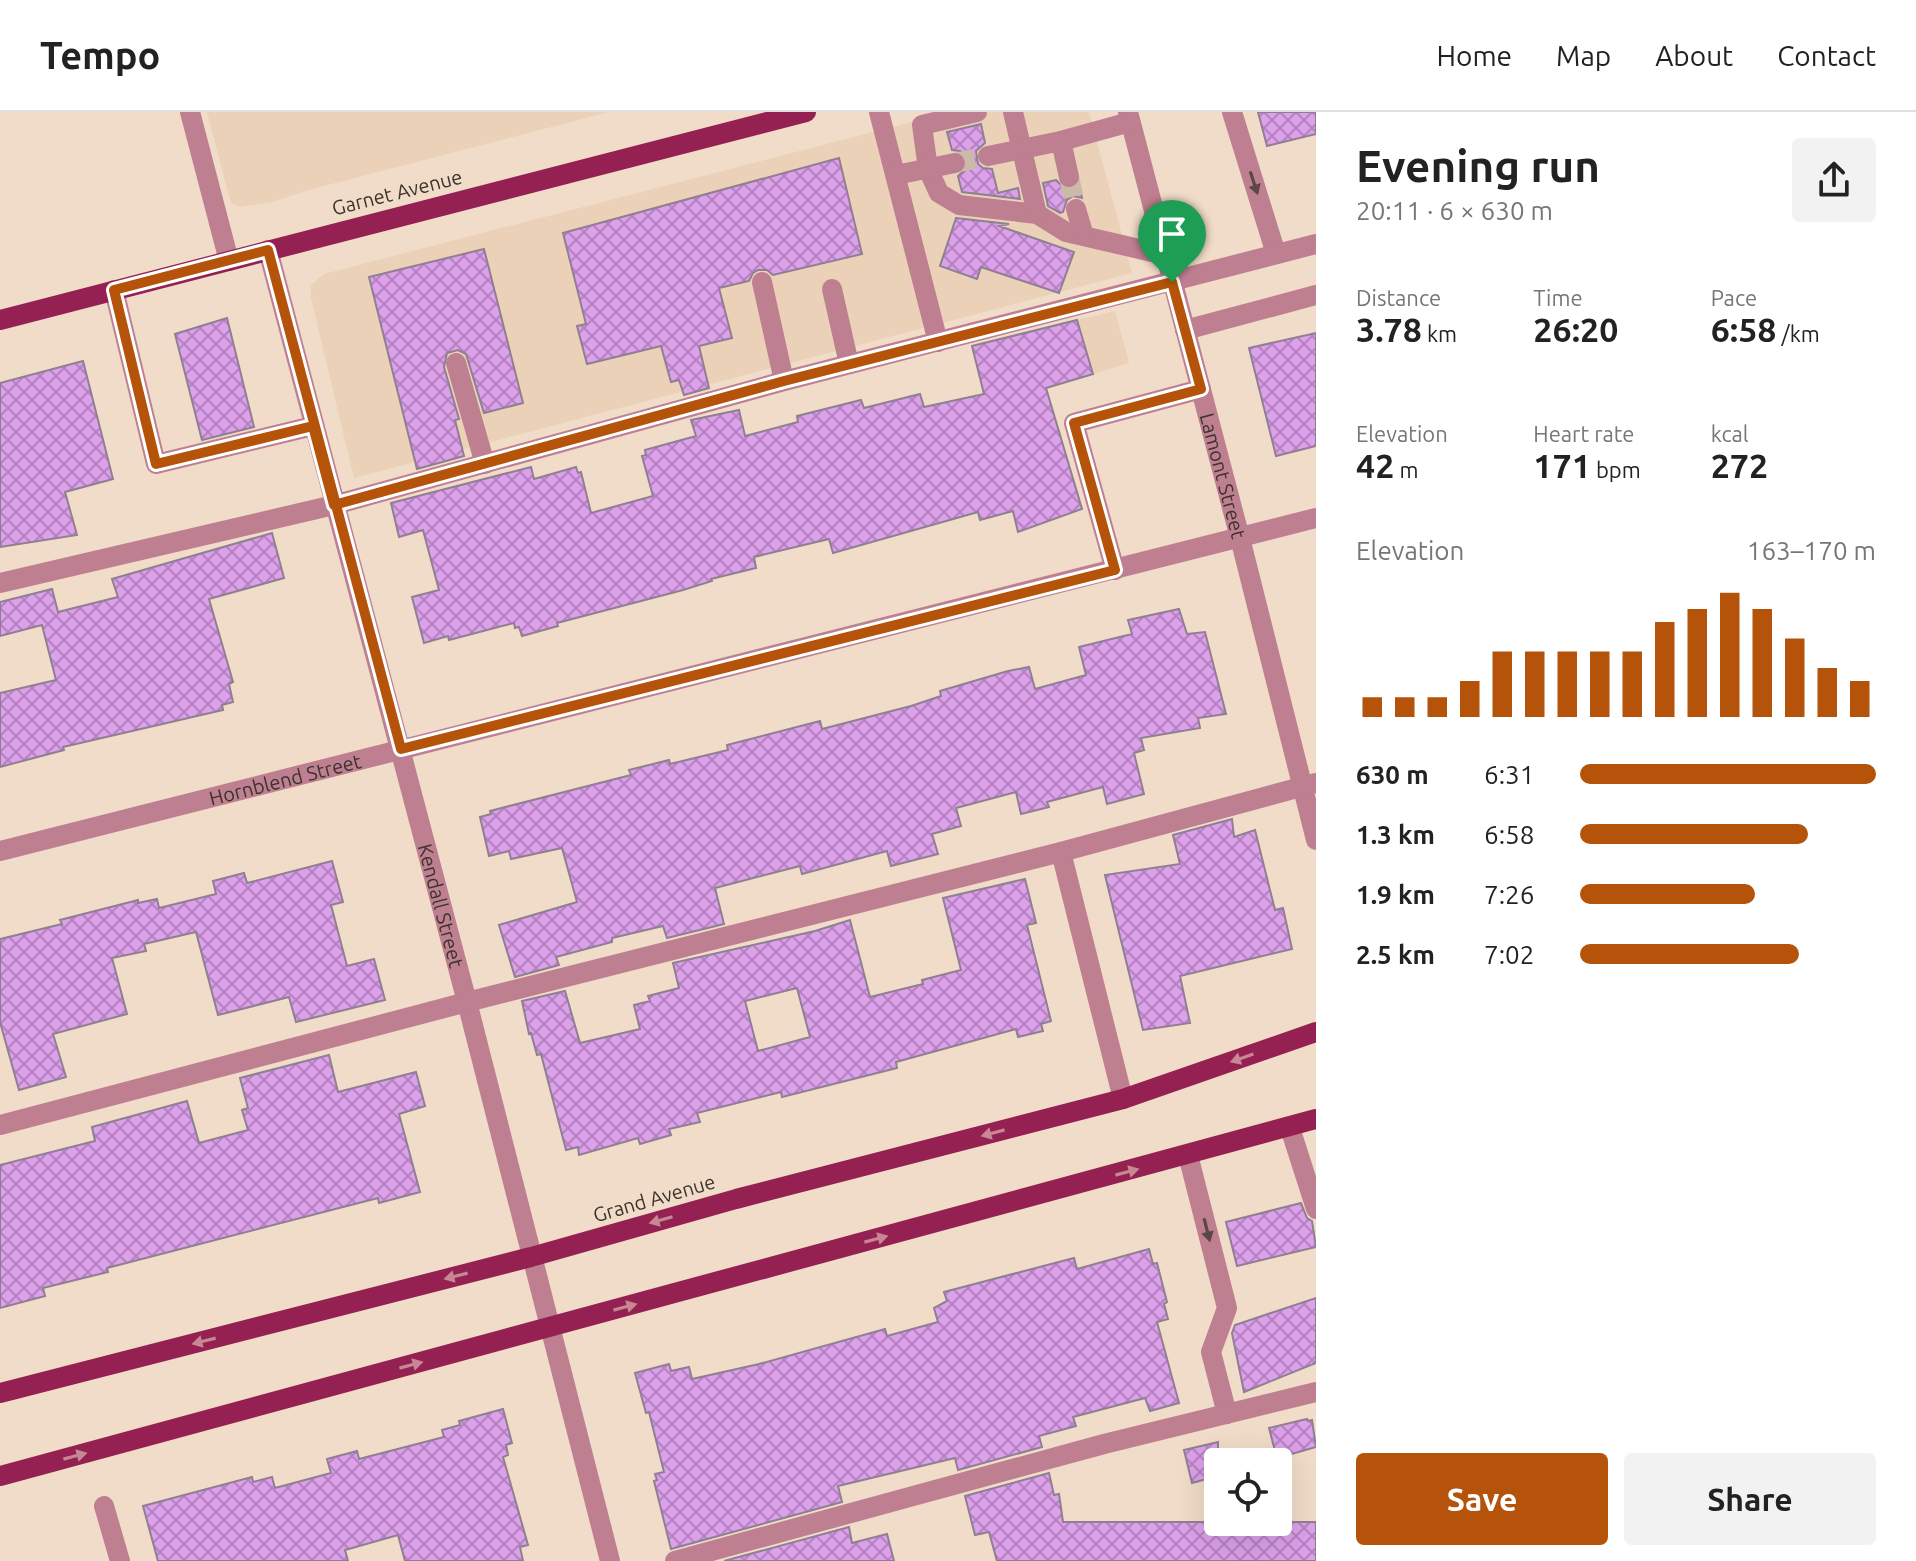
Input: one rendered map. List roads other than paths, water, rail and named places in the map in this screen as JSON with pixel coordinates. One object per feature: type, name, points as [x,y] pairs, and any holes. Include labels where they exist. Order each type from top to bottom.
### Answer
[{"type":"main road","name":"Garnet Avenue","points":[[0,320],[806,112]]},
{"type":"main road","name":"Grand Avenue","points":[[0,1393],[531,1257],[736,1199],[1123,1099],[1316,1032]]},
{"type":"main road","points":[[0,1476],[1316,1119]]},
{"type":"street","points":[[190,112],[229,261]]},
{"type":"street","points":[[879,112],[938,342]]},
{"type":"street","points":[[977,112],[921,119],[928,169],[939,193],[959,205],[1037,214],[1066,232],[1165,255]]},
{"type":"street","points":[[1013,112],[1037,214]]},
{"type":"street","points":[[1232,112],[1276,254]]},
{"type":"street","points":[[988,156],[1061,141],[1129,117]]},
{"type":"street","name":"Lamont Street","points":[[1129,117],[1240,538],[1310,785],[1316,840]]},
{"type":"street","points":[[1061,141],[1069,177]]},
{"type":"street","points":[[896,175],[955,163]]},
{"type":"street","points":[[1076,209],[1084,236]]},
{"type":"street","points":[[0,583],[334,505],[784,381],[1316,244]]},
{"type":"street","name":"Kendall Street","points":[[268,250],[401,749],[610,1561]]},
{"type":"street","points":[[762,282],[784,381]]},
{"type":"street","points":[[832,289],[849,364]]},
{"type":"street","points":[[114,290],[156,464],[313,426]]},
{"type":"street","points":[[1185,330],[1316,295]]},
{"type":"street","points":[[456,363],[485,464]]},
{"type":"street","points":[[1115,570],[1074,423],[1201,389]]},
{"type":"street","name":"Hornblend Street","points":[[0,851],[1316,518]]},
{"type":"street","points":[[0,1125],[1310,785]]},
{"type":"street","points":[[1061,852],[1123,1099]]},
{"type":"street","points":[[1290,1128],[1316,1209]]},
{"type":"street","points":[[1188,1155],[1227,1308],[1211,1352],[1227,1414]]},
{"type":"street","points":[[675,1561],[1104,1444],[1316,1392]]},
{"type":"street","points":[[104,1506],[120,1561]]},
{"type":"tunnel","points":[[955,163],[988,156]]},
{"type":"tunnel","points":[[1069,177],[1076,209]]}]
